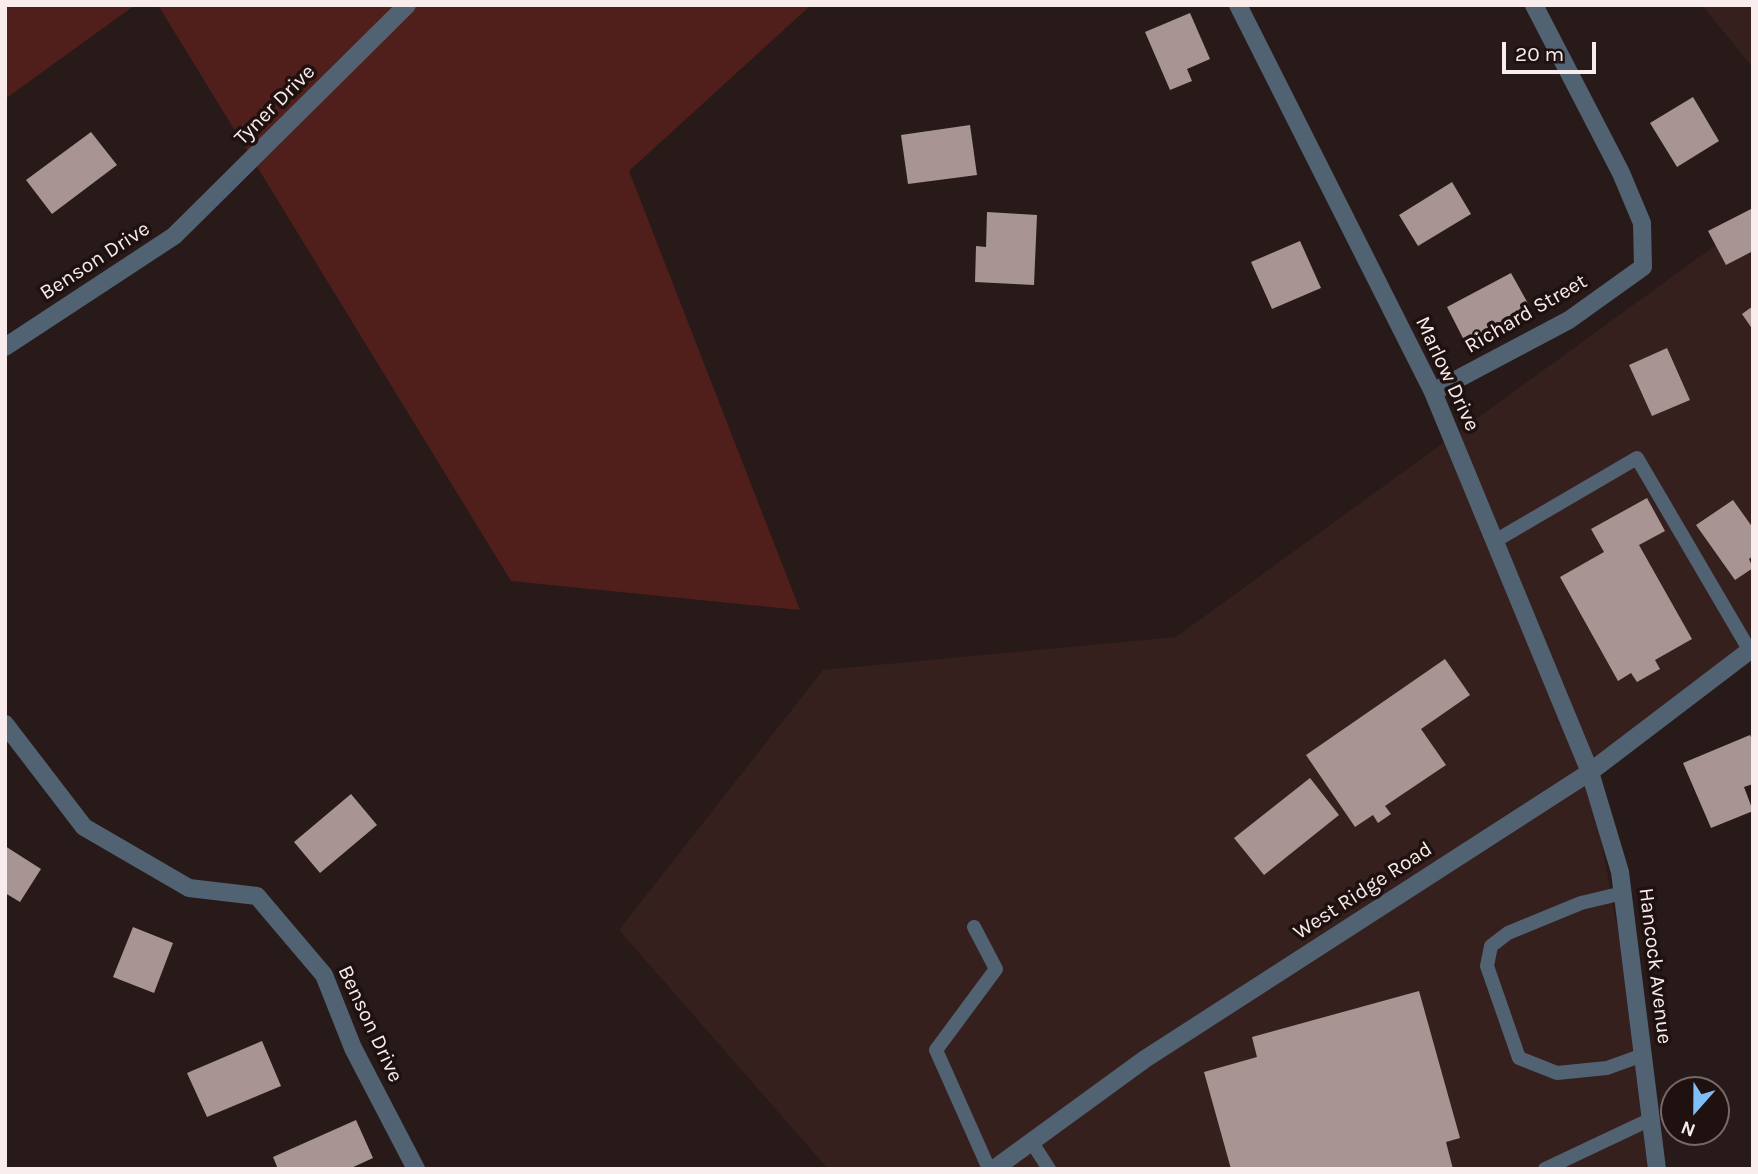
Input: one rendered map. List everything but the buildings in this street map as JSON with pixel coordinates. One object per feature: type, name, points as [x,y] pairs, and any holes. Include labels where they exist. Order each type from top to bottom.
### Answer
[{"type":"street","name":"Tyner Drive","points":[[174,236],[407,5]]},
{"type":"street","name":"Marlow Drive","points":[[1238,5],[1433,392],[1590,772]]},
{"type":"street","name":"Richard Street","points":[[1433,392],[1569,320],[1643,267],[1642,223],[1621,173],[1534,5]]},
{"type":"street","name":"Benson Drive","points":[[5,347],[174,236]]},
{"type":"street","name":"West Ridge Road","points":[[992,1169],[1144,1059],[1590,772],[1751,649]]},
{"type":"street","name":"Benson Drive","points":[[5,724],[84,827],[189,888],[257,896],[324,975],[353,1048],[416,1169]]},
{"type":"street","name":"Hancock Avenue","points":[[1590,772],[1620,872],[1657,1169]]},
{"type":"lane","points":[[1495,541],[1637,458],[1751,649]]},
{"type":"lane","points":[[1623,893],[1581,903],[1508,933],[1491,946],[1487,965],[1520,1058],[1557,1073],[1607,1068],[1643,1055]]},
{"type":"lane","points":[[974,927],[996,970],[936,1051],[992,1169]]},
{"type":"lane","points":[[1545,1169],[1651,1119]]},
{"type":"lane","points":[[1031,1142],[1049,1169]]},
{"type":"shaded area","points":[[5,5],[135,5],[5,99]]},
{"type":"shaded area","points":[[158,5],[811,5],[629,171],[800,610],[511,581]]},
{"type":"shaded area","points":[[1702,5],[1753,5],[1753,68]]},
{"type":"shaded area","points":[[1753,218],[1753,650],[1591,766],[1602,844],[1635,1025],[1655,1169],[828,1169],[619,930],[823,670],[1176,637]]}]
